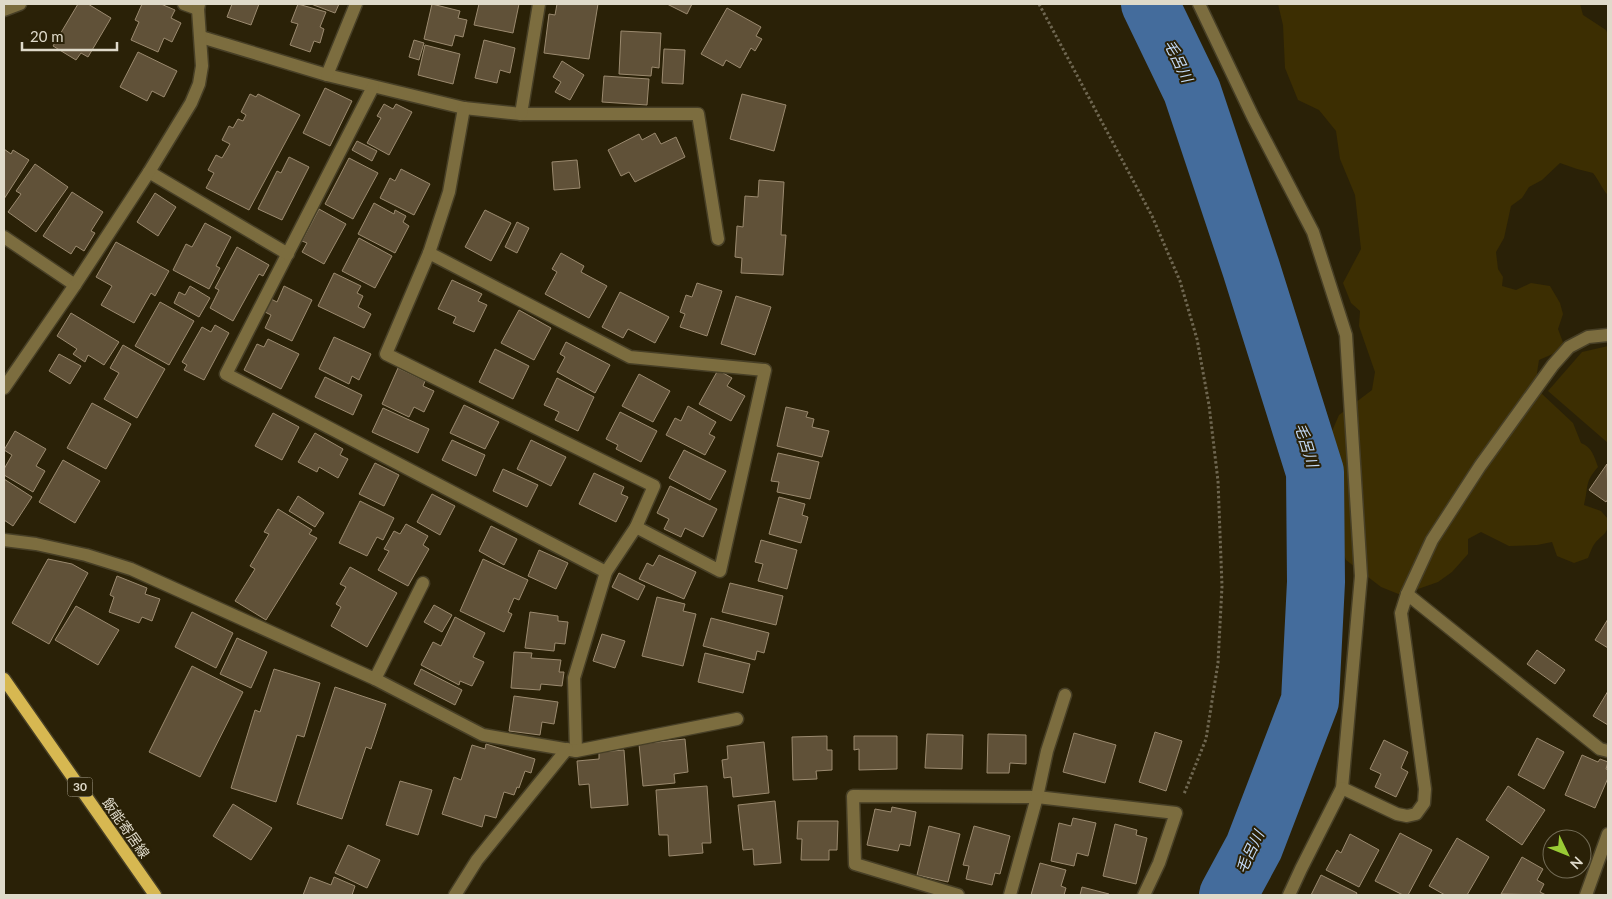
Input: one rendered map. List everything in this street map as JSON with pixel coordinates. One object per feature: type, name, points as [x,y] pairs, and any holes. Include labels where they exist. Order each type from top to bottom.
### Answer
[{"type":"main road","name":"飯能寄居線","points":[[4,679],[155,895]]},
{"type":"street","points":[[4,10],[20,4]]},
{"type":"street","points":[[4,388],[75,285],[149,172],[191,103],[199,84],[202,66],[199,6],[184,4]]},
{"type":"street","points":[[327,75],[356,4]]},
{"type":"street","points":[[521,114],[540,4]]},
{"type":"street","points":[[1199,4],[1253,117],[1313,232],[1346,336],[1361,576],[1342,788],[1289,895]]},
{"type":"street","points":[[201,37],[327,75],[464,108],[521,114],[698,114],[718,240]]},
{"type":"street","points":[[373,86],[226,374],[606,572]]},
{"type":"street","points":[[455,895],[477,860],[571,750],[574,678],[606,572],[636,527],[654,486],[386,354],[429,253],[449,192],[464,108]]},
{"type":"street","points":[[149,172],[288,254]]},
{"type":"street","points":[[4,237],[75,285]]},
{"type":"street","points":[[429,253],[630,357],[765,370],[720,571],[636,527]]},
{"type":"street","points":[[1342,788],[1398,814],[1407,816],[1416,814],[1424,803],[1426,789],[1401,613],[1407,594],[1432,540],[1480,466],[1553,365],[1569,347],[1588,337],[1608,335]]},
{"type":"street","points":[[4,540],[36,544],[86,555],[131,569],[375,679],[484,735],[571,750],[737,719]]},
{"type":"street","points":[[375,679],[423,583]]},
{"type":"street","points":[[1407,594],[1600,749],[1608,751]]},
{"type":"street","points":[[1010,895],[1037,797],[1046,751],[1065,696]]},
{"type":"street","points":[[958,895],[855,864],[853,796],[1037,797],[1176,813],[1159,863],[1144,895]]},
{"type":"street","points":[[1586,895],[1608,834]]},
{"type":"path","points":[[1039,4],[1152,216],[1180,281],[1197,339],[1209,405],[1218,481],[1222,586],[1218,663],[1206,739],[1176,813]]},
{"type":"shaded area","points":[[1278,4],[1580,4],[1583,15],[1606,30],[1608,35],[1608,195],[1593,173],[1560,163],[1542,180],[1529,187],[1522,198],[1511,206],[1504,238],[1496,252],[1498,269],[1503,277],[1502,286],[1516,290],[1531,283],[1550,286],[1560,303],[1563,314],[1558,329],[1564,345],[1555,353],[1539,360],[1537,373],[1541,393],[1573,423],[1581,443],[1590,449],[1598,467],[1589,481],[1584,505],[1601,511],[1608,519],[1608,524],[1607,531],[1594,545],[1588,558],[1574,563],[1557,556],[1552,542],[1537,545],[1509,546],[1481,532],[1468,539],[1468,554],[1452,572],[1438,582],[1401,595],[1381,587],[1346,560],[1339,543],[1333,517],[1329,438],[1339,415],[1372,390],[1375,372],[1359,326],[1360,311],[1351,303],[1343,283],[1361,249],[1355,195],[1340,159],[1336,131],[1319,110],[1298,100],[1285,68],[1283,25]]},
{"type":"shaded area","points":[[1608,346],[1608,443],[1548,391],[1582,352]]},
{"type":"building","points":[[78,4],[88,4],[111,18],[88,57],[81,53],[76,60],[53,46]]},
{"type":"building","points":[[142,4],[161,4],[175,10],[171,18],[181,23],[172,42],[164,38],[158,52],[131,40],[139,22],[135,20]]},
{"type":"building","points":[[232,4],[259,4],[251,25],[227,17]]},
{"type":"building","points":[[298,4],[326,12],[320,27],[324,29],[320,43],[314,41],[310,52],[290,45],[298,24],[291,22]]},
{"type":"building","points":[[311,4],[339,4],[335,13]]},
{"type":"building","points":[[432,4],[460,11],[458,18],[467,20],[463,37],[455,35],[452,46],[424,39]]},
{"type":"building","points":[[479,4],[519,4],[513,33],[474,25]]},
{"type":"building","points":[[557,4],[598,4],[589,59],[544,53],[549,14],[555,15]]},
{"type":"building","points":[[667,4],[692,4],[687,14]]},
{"type":"building","points":[[727,8],[761,27],[756,36],[762,39],[755,51],[751,48],[740,68],[726,60],[723,66],[701,54]]},
{"type":"building","points":[[621,31],[661,33],[659,68],[652,67],[651,76],[619,74]]},
{"type":"building","points":[[414,40],[424,43],[419,60],[409,57]]},
{"type":"building","points":[[484,40],[515,48],[510,73],[500,70],[497,83],[475,78]]},
{"type":"building","points":[[425,45],[460,54],[453,84],[418,75]]},
{"type":"building","points":[[664,49],[685,50],[683,84],[662,83]]},
{"type":"building","points":[[138,52],[177,71],[164,97],[152,91],[147,101],[120,87]]},
{"type":"building","points":[[562,61],[584,75],[570,100],[555,92],[561,82],[553,77]]},
{"type":"building","points":[[604,76],[649,79],[647,105],[602,102]]},
{"type":"building","points":[[325,88],[352,101],[330,146],[303,133]]},
{"type":"building","points":[[250,94],[256,97],[258,94],[300,115],[249,210],[206,188],[214,173],[208,170],[216,155],[222,158],[230,144],[222,140],[229,126],[233,128],[238,119],[243,121],[246,115],[241,112]]},
{"type":"building","points":[[742,94],[786,105],[774,151],[730,139]]},
{"type":"building","points":[[384,104],[393,109],[396,104],[412,112],[389,155],[367,143],[381,118],[377,116]]},
{"type":"building","points":[[655,133],[661,144],[676,137],[685,157],[635,182],[629,172],[621,176],[608,150],[639,134],[642,140]]},
{"type":"building","points":[[357,141],[377,151],[372,161],[352,150]]},
{"type":"building","points":[[4,149],[11,154],[13,150],[29,160],[4,199]]},
{"type":"building","points":[[289,157],[309,167],[282,220],[258,209],[277,171],[281,173]]},
{"type":"building","points":[[349,158],[378,173],[353,219],[325,204]]},
{"type":"building","points":[[577,160],[580,188],[554,190],[552,162]]},
{"type":"building","points":[[35,164],[68,187],[36,232],[8,212],[21,194],[16,191]]},
{"type":"building","points":[[401,169],[430,184],[414,215],[380,198],[390,178],[395,181]]},
{"type":"building","points":[[759,180],[784,182],[781,235],[786,235],[783,275],[741,273],[742,258],[735,257],[737,226],[743,227],[745,196],[758,197]]},
{"type":"building","points":[[72,192],[103,212],[91,231],[95,233],[84,251],[76,246],[71,254],[43,236]]},
{"type":"building","points":[[155,193],[176,207],[158,236],[137,222]]},
{"type":"building","points":[[374,203],[394,214],[395,210],[406,216],[403,222],[409,226],[395,253],[358,234]]},
{"type":"building","points":[[319,209],[346,224],[324,264],[302,252],[307,243],[302,241]]},
{"type":"building","points":[[485,210],[511,223],[491,261],[465,247]]},
{"type":"building","points":[[517,222],[529,228],[517,253],[505,247]]},
{"type":"building","points":[[205,223],[231,237],[216,266],[220,268],[209,289],[173,270],[186,244],[192,247]]},
{"type":"building","points":[[359,238],[392,256],[375,288],[342,271]]},
{"type":"building","points":[[116,242],[169,271],[155,296],[151,293],[134,323],[101,305],[112,286],[96,277]]},
{"type":"building","points":[[237,247],[269,265],[263,276],[259,274],[233,321],[210,308],[219,290],[215,288]]},
{"type":"building","points":[[561,253],[584,266],[581,272],[607,286],[589,318],[545,294],[557,272],[552,269]]},
{"type":"building","points":[[334,273],[361,286],[357,293],[363,296],[358,307],[371,314],[364,328],[318,306]]},
{"type":"building","points":[[452,280],[482,294],[478,301],[487,305],[474,332],[453,323],[456,317],[438,309]]},
{"type":"building","points":[[697,283],[722,291],[707,336],[680,327],[685,314],[680,312],[686,295],[692,297]]},
{"type":"building","points":[[190,286],[210,298],[199,317],[174,303],[179,292],[185,295]]},
{"type":"building","points":[[284,286],[312,300],[292,341],[265,328],[271,315],[265,312],[271,299],[277,302]]},
{"type":"building","points":[[620,292],[669,317],[655,343],[628,329],[623,338],[602,327]]},
{"type":"building","points":[[736,296],[771,307],[755,355],[721,344]]},
{"type":"building","points":[[160,302],[194,321],[169,365],[135,346]]},
{"type":"building","points":[[519,310],[551,328],[534,360],[501,343]]},
{"type":"building","points":[[71,313],[119,342],[104,365],[88,355],[85,362],[73,354],[77,349],[57,336]]},
{"type":"building","points":[[215,325],[229,333],[204,380],[184,370],[187,365],[182,362],[202,327],[211,332]]},
{"type":"building","points":[[334,337],[371,354],[359,380],[352,376],[349,384],[319,369]]},
{"type":"building","points":[[268,339],[299,354],[281,389],[244,370],[257,344],[264,347]]},
{"type":"building","points":[[566,342],[610,365],[595,393],[557,372],[565,357],[560,354]]},
{"type":"building","points":[[123,345],[165,369],[137,418],[104,399],[119,373],[110,368]]},
{"type":"building","points":[[495,349],[529,366],[513,399],[479,382]]},
{"type":"building","points":[[59,354],[81,366],[70,384],[49,371]]},
{"type":"building","points":[[398,368],[425,381],[423,386],[434,391],[424,412],[414,407],[409,417],[382,404]]},
{"type":"building","points":[[718,370],[732,378],[727,386],[745,396],[731,421],[699,404]]},
{"type":"building","points":[[639,374],[670,391],[653,422],[622,406]]},
{"type":"building","points":[[325,377],[362,395],[353,415],[315,397]]},
{"type":"building","points":[[557,378],[594,397],[578,431],[555,420],[559,412],[544,405]]},
{"type":"building","points":[[92,403],[131,424],[106,469],[67,448]]},
{"type":"building","points":[[464,405],[499,422],[485,449],[450,433]]},
{"type":"building","points":[[688,406],[716,422],[709,434],[715,437],[705,455],[666,435],[675,418],[681,421]]},
{"type":"building","points":[[786,407],[808,412],[806,417],[814,419],[812,427],[829,431],[822,457],[777,446]]},
{"type":"building","points":[[383,408],[429,429],[418,453],[372,432]]},
{"type":"building","points":[[620,412],[657,431],[641,462],[616,449],[618,445],[606,439]]},
{"type":"building","points":[[273,413],[299,427],[282,460],[255,446]]},
{"type":"building","points":[[15,431],[46,449],[36,466],[45,471],[33,492],[4,475],[4,469],[12,455],[4,450]]},
{"type":"building","points":[[315,433],[343,449],[340,455],[348,459],[338,478],[319,467],[317,472],[298,462]]},
{"type":"building","points":[[452,440],[485,455],[476,476],[442,460]]},
{"type":"building","points":[[531,440],[566,457],[551,486],[517,469]]},
{"type":"building","points":[[684,450],[726,471],[710,500],[669,478]]},
{"type":"building","points":[[778,453],[819,462],[810,499],[777,492],[779,482],[771,481]]},
{"type":"building","points":[[63,460],[100,481],[75,523],[39,502]]},
{"type":"building","points":[[375,463],[399,475],[384,506],[359,494]]},
{"type":"building","points":[[1607,464],[1608,499],[1606,502],[1589,490]]},
{"type":"building","points":[[503,469],[538,485],[527,507],[493,491]]},
{"type":"building","points":[[594,473],[624,487],[621,494],[628,497],[616,522],[579,504]]},
{"type":"building","points":[[4,479],[32,497],[13,526],[4,520]]},
{"type":"building","points":[[670,486],[717,509],[703,537],[685,528],[681,537],[664,529],[669,519],[657,513]]},
{"type":"building","points":[[432,494],[455,506],[440,535],[417,522]]},
{"type":"building","points":[[298,496],[324,513],[315,527],[289,511]]},
{"type":"building","points":[[779,497],[805,504],[802,515],[808,517],[801,543],[769,534]]},
{"type":"building","points":[[360,501],[394,518],[383,540],[377,537],[367,556],[339,543]]},
{"type":"building","points":[[278,509],[312,530],[309,534],[317,538],[266,620],[235,601],[255,569],[250,566],[269,534],[264,532]]},
{"type":"building","points":[[406,524],[428,536],[423,545],[429,549],[408,586],[378,570],[389,551],[384,549],[394,531],[400,534]]},
{"type":"building","points":[[491,526],[517,539],[504,565],[479,551]]},
{"type":"building","points":[[761,540],[797,550],[787,589],[758,581],[763,564],[755,562]]},
{"type":"building","points":[[539,550],[568,563],[556,589],[528,576]]},
{"type":"building","points":[[659,555],[696,572],[684,599],[639,579],[647,563],[653,566]]},
{"type":"building","points":[[48,559],[72,564],[88,573],[49,644],[12,623]]},
{"type":"building","points":[[483,559],[528,580],[519,600],[514,598],[508,612],[512,614],[504,632],[460,611]]},
{"type":"building","points":[[350,567],[397,593],[367,647],[331,626],[341,607],[336,604],[346,587],[340,584]]},
{"type":"building","points":[[619,573],[645,586],[638,600],[612,587]]},
{"type":"building","points":[[117,576],[147,588],[145,594],[160,599],[152,621],[142,617],[139,623],[109,612],[114,597],[110,595]]},
{"type":"building","points":[[730,583],[783,596],[776,625],[722,612]]},
{"type":"building","points":[[657,597],[685,604],[683,611],[696,614],[683,666],[642,656]]},
{"type":"building","points":[[434,605],[452,615],[442,632],[424,622]]},
{"type":"building","points":[[76,606],[119,630],[98,665],[55,640]]},
{"type":"building","points":[[192,612],[233,633],[216,668],[175,647]]},
{"type":"building","points":[[530,612],[558,616],[558,621],[568,622],[565,644],[555,643],[554,651],[525,648]]},
{"type":"building","points":[[455,617],[485,633],[473,657],[484,662],[472,686],[460,681],[459,685],[421,665],[433,642],[441,646]]},
{"type":"building","points":[[711,618],[769,633],[764,653],[757,651],[755,660],[703,646]]},
{"type":"building","points":[[1608,619],[1608,648],[1595,640]]},
{"type":"building","points":[[602,634],[625,641],[615,668],[593,661]]},
{"type":"building","points":[[237,638],[267,652],[251,688],[220,674]]},
{"type":"building","points":[[1537,650],[1565,670],[1555,684],[1527,664]]},
{"type":"building","points":[[514,652],[532,653],[531,658],[561,660],[559,672],[564,672],[562,686],[541,684],[540,690],[511,688]]},
{"type":"building","points":[[705,653],[750,664],[743,693],[698,682]]},
{"type":"building","points":[[192,666],[243,692],[200,777],[149,752]]},
{"type":"building","points":[[274,669],[320,683],[304,737],[297,735],[276,802],[231,788],[255,710],[260,712]]},
{"type":"building","points":[[421,669],[462,690],[455,705],[414,684]]},
{"type":"building","points":[[335,687],[386,704],[371,749],[366,747],[342,819],[297,804]]},
{"type":"building","points":[[1608,691],[1608,725],[1593,716]]},
{"type":"building","points":[[514,696],[558,702],[554,724],[542,722],[540,735],[509,731]]},
{"type":"building","points":[[1155,732],[1182,741],[1166,791],[1139,782]]},
{"type":"building","points":[[1074,733],[1116,745],[1105,783],[1063,772]]},
{"type":"building","points":[[927,734],[963,735],[962,769],[925,768]]},
{"type":"building","points":[[988,734],[1026,735],[1026,764],[1010,763],[1009,773],[987,773]]},
{"type":"building","points":[[827,736],[827,750],[832,750],[832,770],[816,771],[817,779],[793,780],[792,737]]},
{"type":"building","points":[[854,736],[897,736],[897,769],[859,770],[859,749],[854,750]]},
{"type":"building","points":[[1537,738],[1564,752],[1544,789],[1518,775]]},
{"type":"building","points":[[685,739],[688,772],[674,774],[675,783],[643,786],[639,744]]},
{"type":"building","points":[[1384,740],[1408,752],[1401,768],[1408,772],[1396,797],[1375,787],[1381,774],[1370,769]]},
{"type":"building","points":[[764,742],[769,793],[733,797],[731,777],[724,778],[722,760],[728,759],[727,746]]},
{"type":"building","points":[[486,744],[535,759],[531,773],[525,771],[519,788],[517,787],[514,795],[504,792],[496,818],[485,815],[482,827],[442,814],[454,777],[461,780],[472,745],[485,749]]},
{"type":"building","points":[[624,750],[628,805],[591,808],[589,784],[579,785],[577,761],[599,759],[599,752]]},
{"type":"building","points":[[1582,755],[1598,762],[1600,759],[1608,762],[1606,769],[1608,770],[1608,778],[1595,808],[1565,795]]},
{"type":"building","points":[[400,781],[432,790],[418,835],[386,825]]},
{"type":"building","points":[[707,786],[711,843],[702,843],[703,853],[669,856],[668,835],[659,835],[656,790]]},
{"type":"building","points":[[1508,786],[1545,810],[1522,845],[1486,820]]},
{"type":"building","points":[[775,801],[781,863],[754,865],[753,849],[743,850],[738,805]]},
{"type":"building","points":[[233,804],[272,828],[251,860],[213,836]]},
{"type":"building","points":[[892,807],[916,812],[910,846],[900,844],[898,851],[867,845],[875,809],[891,812]]},
{"type":"building","points":[[1073,818],[1096,823],[1088,856],[1077,853],[1074,866],[1051,861],[1059,823],[1071,826]]},
{"type":"building","points":[[798,821],[838,821],[837,850],[829,850],[829,860],[801,860],[802,839],[797,839]]},
{"type":"building","points":[[1115,824],[1137,830],[1136,835],[1147,838],[1136,884],[1103,876]]},
{"type":"building","points":[[929,826],[960,834],[948,882],[917,875]]},
{"type":"building","points":[[974,826],[1010,836],[1000,874],[995,873],[992,885],[966,879],[969,866],[963,865]]},
{"type":"building","points":[[1400,833],[1432,850],[1408,895],[1403,895],[1375,881]]},
{"type":"building","points":[[1350,834],[1379,850],[1359,887],[1326,870],[1337,850],[1341,853]]},
{"type":"building","points":[[1457,838],[1489,857],[1467,895],[1445,895],[1429,886]]},
{"type":"building","points":[[348,845],[380,860],[367,888],[335,873]]},
{"type":"building","points":[[1522,857],[1542,868],[1537,880],[1544,884],[1540,892],[1546,895],[1501,894]]},
{"type":"building","points":[[1040,863],[1066,870],[1061,886],[1066,888],[1064,895],[1031,895]]},
{"type":"building","points":[[1321,875],[1357,893],[1356,895],[1311,895]]},
{"type":"building","points":[[310,877],[331,885],[334,877],[355,886],[352,895],[303,895]]},
{"type":"building","points":[[1082,887],[1109,894],[1109,895],[1080,895]]},
{"type":"waterway","name":"毛呂川","points":[[1150,4],[1192,91],[1251,268],[1315,472],[1316,582],[1310,701],[1254,847],[1228,895]]}]
